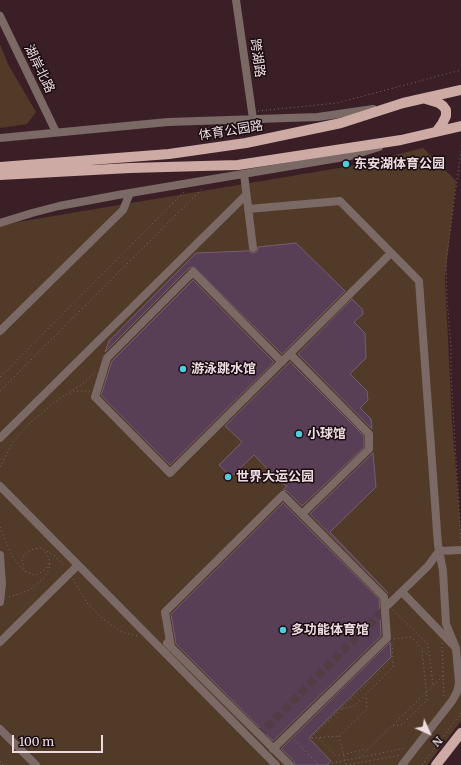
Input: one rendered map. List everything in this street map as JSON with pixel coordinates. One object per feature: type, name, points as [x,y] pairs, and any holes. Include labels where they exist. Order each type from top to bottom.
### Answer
[{"type":"main road","name":"体育公园路","points":[[0,167],[169,154],[246,143],[341,123],[403,103],[461,90]]},
{"type":"main road","points":[[425,98],[439,103],[446,110],[446,116],[436,132]]},
{"type":"main road","points":[[0,175],[130,168],[238,165],[401,140],[461,126]]},
{"type":"main road","points":[[436,765],[461,733]]},
{"type":"street","name":"跨湖路","points":[[236,0],[252,116]]},
{"type":"street","name":"湖岸北路","points":[[0,16],[56,132]]},
{"type":"street","points":[[0,138],[168,122],[252,116],[318,117],[358,112],[403,103]]},
{"type":"street","points":[[2,222],[59,206],[350,156],[401,140]]},
{"type":"street","points":[[244,174],[253,248]]},
{"type":"street","points":[[0,331],[123,210],[130,193]]},
{"type":"street","points":[[0,438],[246,195]]},
{"type":"street","points":[[248,209],[340,201],[419,281],[439,551],[443,571],[446,624],[456,648],[458,688],[452,701],[402,765]]},
{"type":"street","points":[[282,362],[193,272],[106,358],[95,397],[170,473],[282,362],[391,253]]},
{"type":"street","points":[[290,354],[368,434],[369,449],[302,514]]},
{"type":"street","points":[[0,486],[255,739],[276,765]]},
{"type":"street","points":[[273,749],[387,638],[386,604],[384,597],[284,494],[165,612],[169,645],[273,749],[290,765]]},
{"type":"street","points":[[439,551],[461,550]]},
{"type":"street","points":[[386,604],[402,592],[428,566],[439,551]]},
{"type":"street","points":[[0,555],[3,599]]},
{"type":"street","points":[[0,642],[78,565]]},
{"type":"street","points":[[402,592],[456,648]]},
{"type":"street","points":[[0,729],[36,765]]},
{"type":"path","points":[[252,116],[337,103],[461,70]]},
{"type":"path","points":[[461,151],[446,261],[461,550]]},
{"type":"path","points":[[0,391],[211,180]]},
{"type":"path","points":[[0,377],[193,182]]},
{"type":"path","points":[[0,467],[13,442],[24,430],[43,412],[85,382],[96,369]]},
{"type":"path","points":[[66,396],[75,391],[87,390],[92,392]]},
{"type":"path","points":[[0,527],[12,556],[26,572],[34,575],[42,572],[50,563]]},
{"type":"path","points":[[26,572],[22,564],[22,560],[25,554],[33,549],[41,548],[55,556],[65,567]]},
{"type":"path","points":[[3,599],[30,590],[49,570],[50,563],[48,555],[41,548]]},
{"type":"path","points":[[72,576],[87,603],[104,620],[122,632],[138,636]]},
{"type":"path","points":[[386,604],[428,644],[433,686]]},
{"type":"path","points":[[441,632],[444,710]]},
{"type":"path","points":[[341,709],[354,706],[393,667],[392,639],[411,638],[430,656]]},
{"type":"path","points":[[391,726],[403,724],[427,700],[422,649]]},
{"type":"path","points":[[366,694],[367,709],[339,736],[312,738],[393,659]]},
{"type":"path","points":[[359,758],[443,676]]},
{"type":"path","points":[[422,765],[461,713]]},
{"type":"path","points":[[288,734],[319,765]]},
{"type":"path","points":[[339,736],[346,765],[414,750]]},
{"type":"path","points":[[318,737],[336,756],[368,749]]},
{"type":"path","points":[[328,764],[414,750]]},
{"type":"path","points":[[0,761],[2,765]]},
{"type":"shaded area","points":[[0,44],[8,64],[36,112],[27,124],[0,128]]},
{"type":"shaded area","name":"世界大运公园","points":[[423,148],[456,181],[445,279],[452,421],[461,532],[461,721],[427,765],[0,765],[0,227],[12,223],[351,166]]},
{"type":"building","points":[[296,243],[345,291],[282,354],[194,267],[189,268],[105,352],[109,341],[196,253],[248,250],[253,253],[257,252],[258,247]]},
{"type":"building","name":"游泳跳水馆","points":[[193,280],[274,362],[170,465],[101,395],[112,361]]},
{"type":"building","points":[[352,299],[362,309],[363,314],[354,322],[365,333],[366,358],[350,374],[367,391],[368,400],[360,408],[371,419],[372,429],[298,354]]},
{"type":"building","points":[[290,362],[364,436],[364,447],[302,506],[287,491],[283,490],[287,486],[280,482],[254,455],[231,477],[219,465],[242,442],[225,426]]},
{"type":"building","points":[[373,453],[376,487],[330,532],[388,593],[310,514]]},
{"type":"building","points":[[283,503],[379,599],[381,636],[273,741],[176,644],[171,614]]},
{"type":"building","points":[[390,642],[391,657],[309,738],[331,761],[327,765],[295,765],[294,761],[281,749]]},
{"type":"tunnel","points":[[258,736],[388,606]]},
{"type":"place","name":"东安湖体育公园","points":[[346,164]]},
{"type":"place","name":"游泳跳水馆","points":[[183,369]]},
{"type":"place","name":"小球馆","points":[[299,434]]},
{"type":"place","name":"世界大运公园","points":[[228,477]]},
{"type":"place","name":"多功能体育馆","points":[[283,630]]}]
